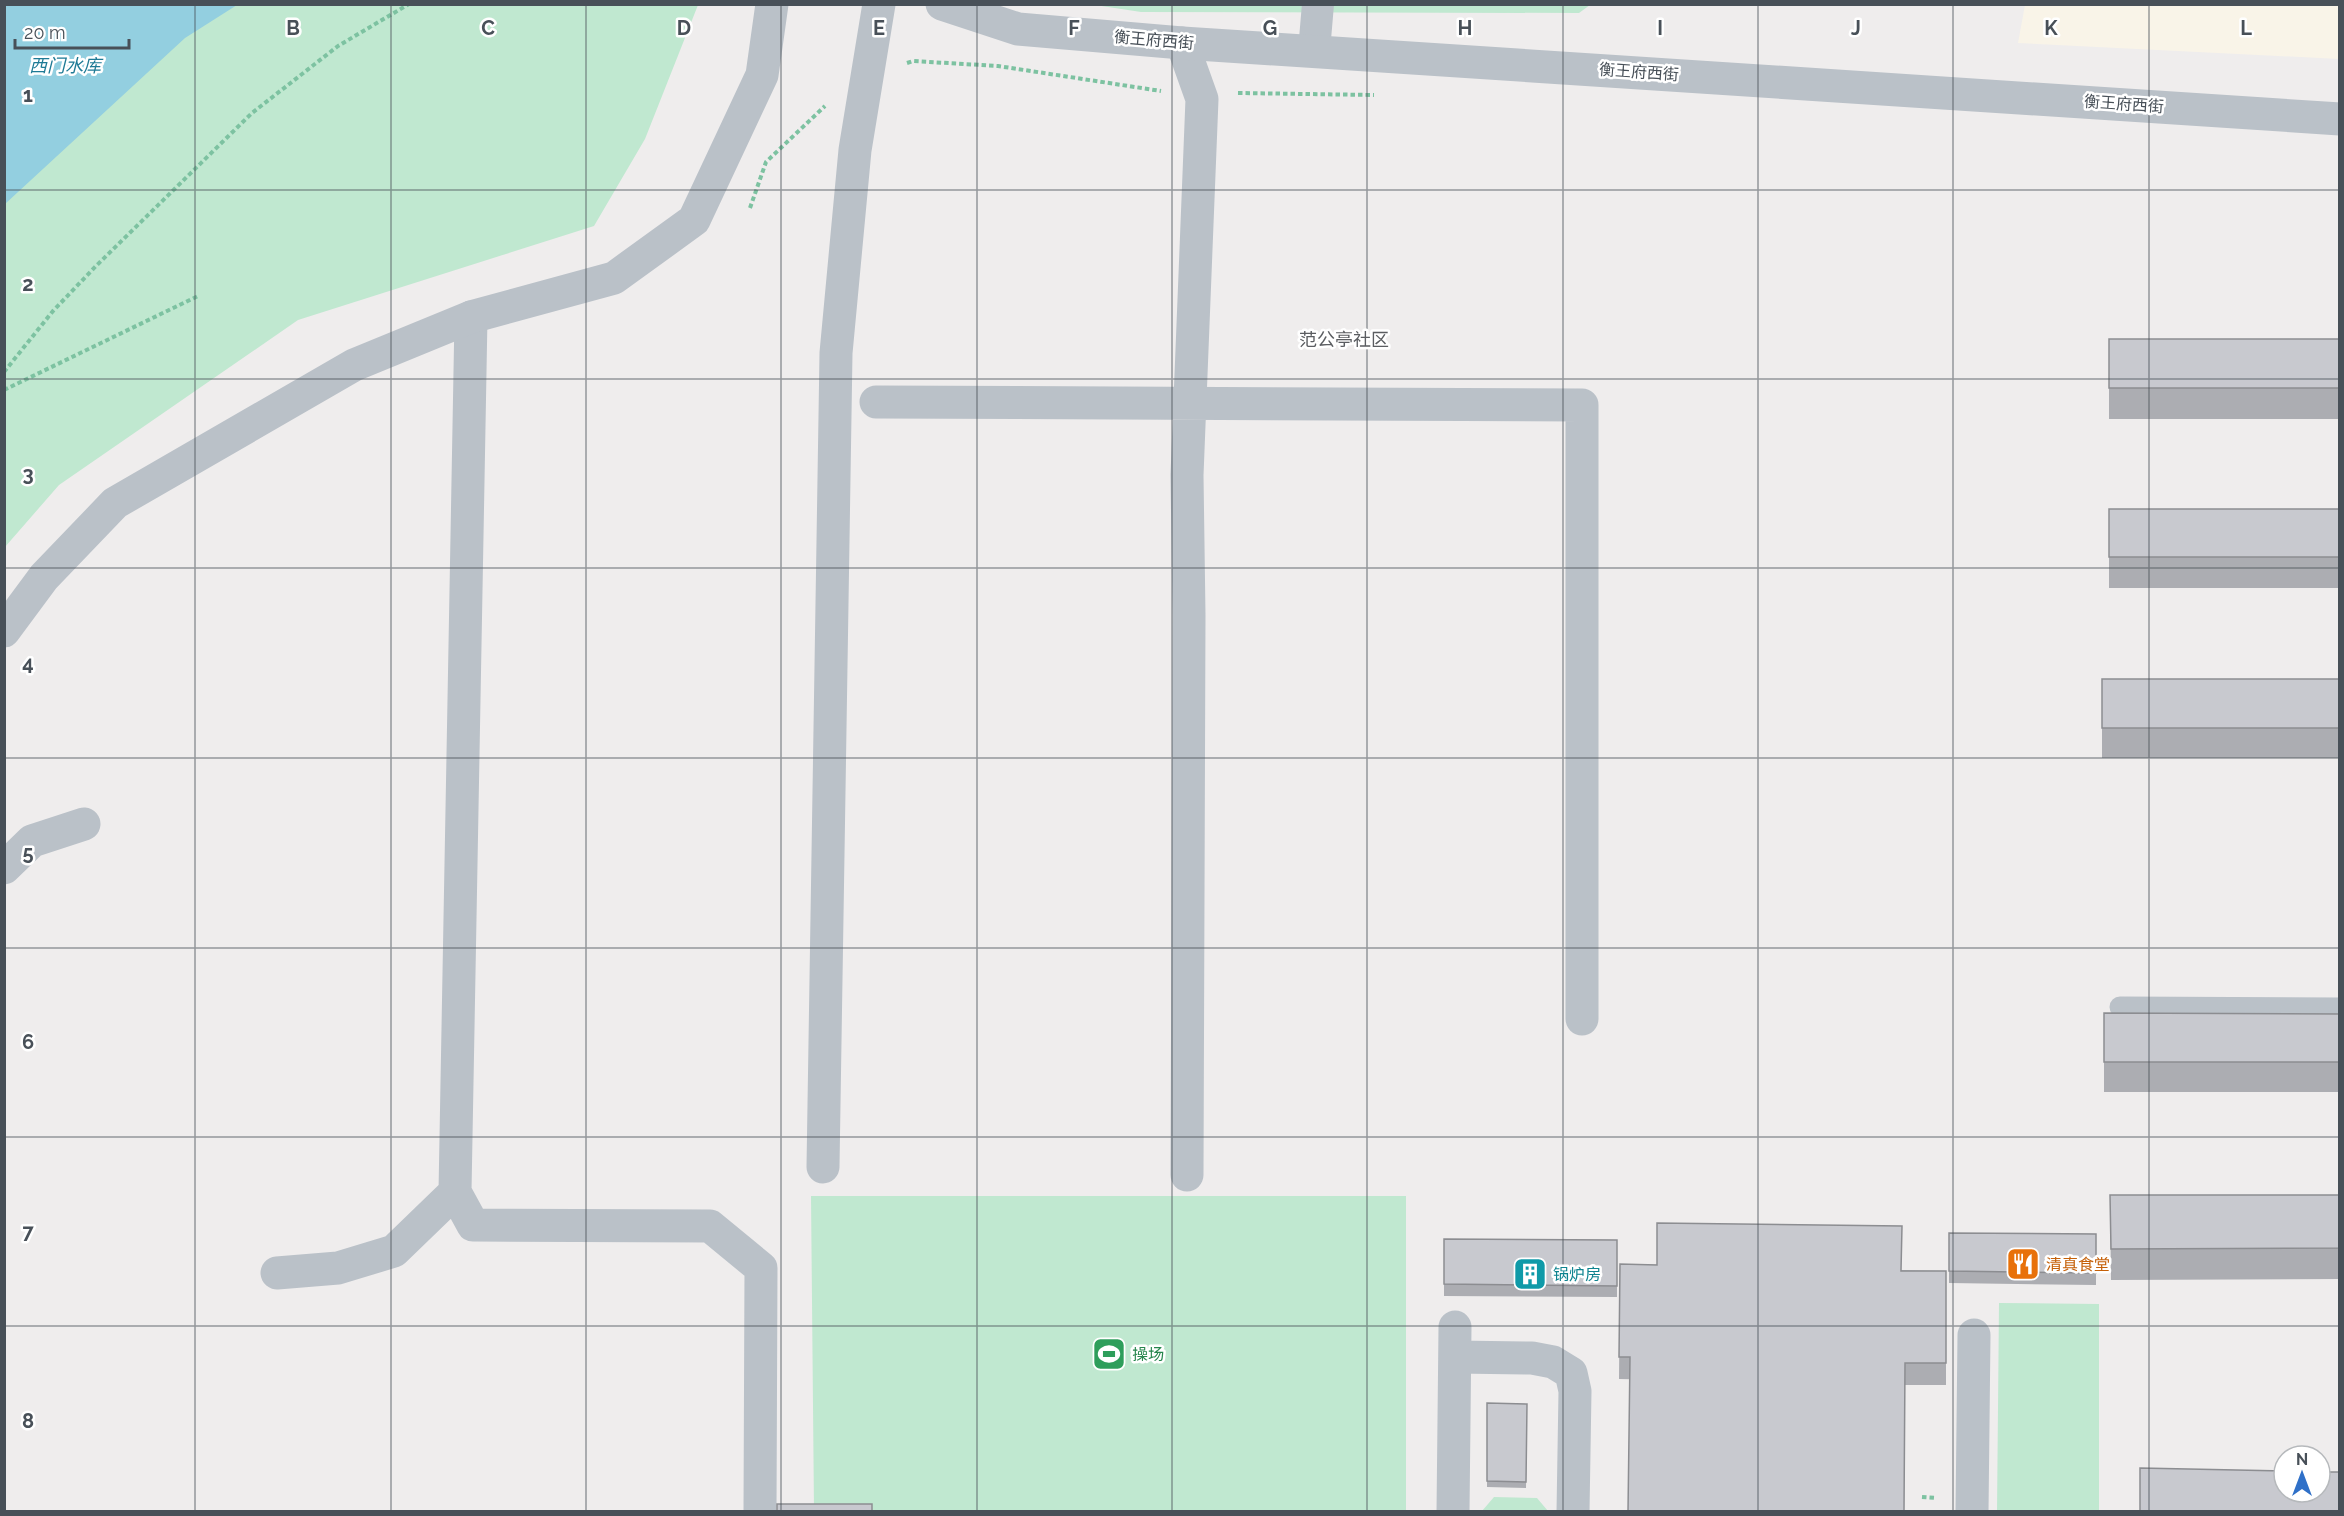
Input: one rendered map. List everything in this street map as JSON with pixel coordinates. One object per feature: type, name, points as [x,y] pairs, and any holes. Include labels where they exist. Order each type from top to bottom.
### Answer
[{"type":"street","points":[[4,631],[44,577],[115,503],[354,365],[471,317],[614,278],[694,220],[762,75],[772,4]]},
{"type":"street","points":[[823,1167],[836,353],[855,150],[879,4]]},
{"type":"street","name":"衡王府西街","points":[[942,4],[1018,29],[1182,43],[2340,118]]},
{"type":"street","points":[[1314,51],[1318,4]]},
{"type":"street","points":[[1182,43],[1202,99],[1187,476],[1190,615],[1187,1175]]},
{"type":"street","points":[[471,317],[455,1192],[473,1225],[710,1226],[761,1268],[760,1512]]},
{"type":"street","points":[[876,402],[1582,405],[1582,1018]]},
{"type":"street","points":[[4,868],[32,841],[84,824]]},
{"type":"street","points":[[277,1273],[338,1268],[394,1251],[455,1192]]},
{"type":"street","points":[[1972,1512],[1974,1335]]},
{"type":"street","points":[[1453,1512],[1455,1342],[1553,1362],[1571,1373],[1575,1391],[1573,1512]]},
{"type":"lane","points":[[2120,1007],[2340,1008]]},
{"type":"path","points":[[4,372],[53,311],[252,112],[338,46],[409,4]]},
{"type":"path","points":[[902,64],[913,61],[998,66],[1167,92]]},
{"type":"path","points":[[1237,93],[1379,95]]},
{"type":"path","points":[[750,208],[766,162],[833,99]]},
{"type":"path","points":[[4,390],[198,296]]},
{"type":"shaded area","points":[[2025,5],[2339,5],[2339,59],[2018,43]]},
{"type":"green space","points":[[5,5],[698,5],[645,139],[594,226],[298,320],[59,485],[5,547]]},
{"type":"green space","points":[[1095,5],[1590,5],[1579,13],[1141,12]]},
{"type":"green space","name":"操场","points":[[811,1196],[1406,1196],[1406,1511],[814,1511]]},
{"type":"green space","points":[[1999,1303],[2099,1304],[2099,1511],[1997,1511]]},
{"type":"green space","points":[[1494,1497],[1537,1498],[1548,1511],[1482,1511]]},
{"type":"water","name":"西门水库","points":[[5,4],[237,5],[185,38],[5,204]]},
{"type":"building","points":[[2109,339],[2340,339],[2340,388],[2109,388]]},
{"type":"building","points":[[2109,509],[2340,509],[2340,557],[2109,557]]},
{"type":"building","points":[[2102,679],[2340,679],[2340,728],[2102,728]]},
{"type":"building","points":[[2104,1013],[2340,1014],[2340,1062],[2104,1062]]},
{"type":"building","points":[[2110,1195],[2340,1195],[2340,1248],[2111,1249]]},
{"type":"building","points":[[1657,1223],[1902,1226],[1901,1271],[1946,1271],[1946,1363],[1905,1363],[1904,1512],[1628,1512],[1630,1357],[1619,1357],[1620,1264],[1657,1265]]},
{"type":"building","name":"清真食堂","points":[[1949,1233],[2096,1234],[2096,1273],[1949,1271]]},
{"type":"building","name":"锅炉房","points":[[1444,1239],[1617,1240],[1617,1286],[1444,1284]]},
{"type":"building","points":[[1487,1403],[1527,1404],[1526,1482],[1487,1481]]},
{"type":"building","points":[[2140,1468],[2272,1471],[2272,1504],[2332,1504],[2332,1472],[2340,1472],[2340,1512],[2140,1512]]},
{"type":"building","points":[[777,1504],[872,1504],[872,1512],[777,1512]]},
{"type":"place","name":"清真食堂","points":[[2023,1264]]},
{"type":"place","name":"锅炉房","points":[[1530,1274]]},
{"type":"place","name":"操场","points":[[1109,1354]]},
{"type":"district","name":"范公亭社区","points":[[1344,339]]}]
